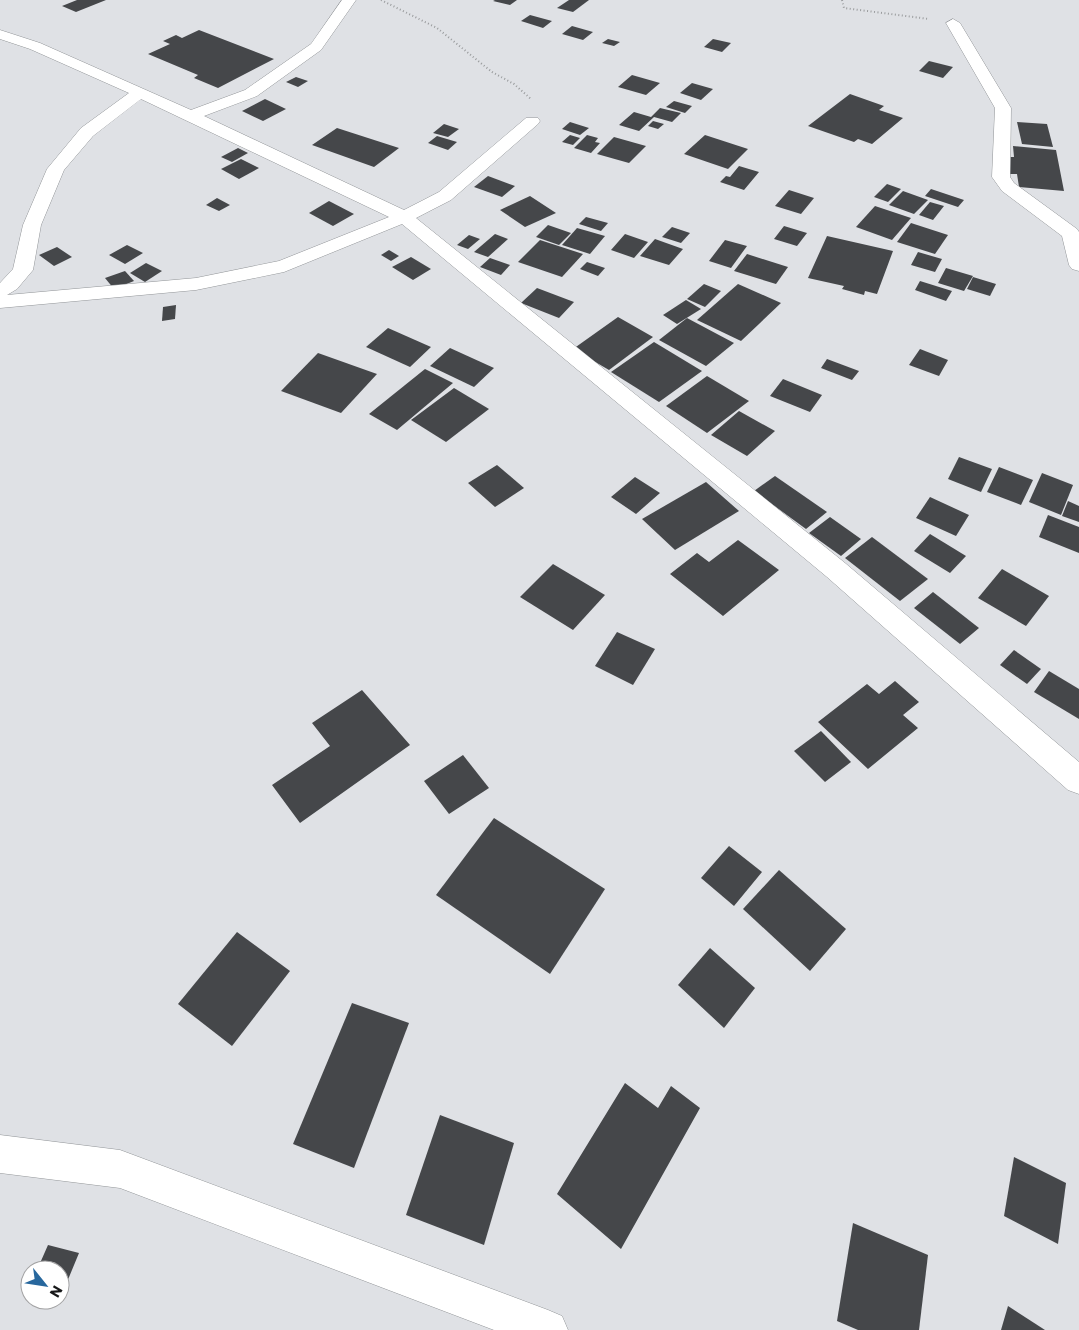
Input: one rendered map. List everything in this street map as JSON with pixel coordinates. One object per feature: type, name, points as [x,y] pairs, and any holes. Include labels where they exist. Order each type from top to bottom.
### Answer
[{"type":"street","points":[[190,116],[251,93],[316,47],[349,0]]},
{"type":"street","points":[[953,23],[1002,108],[1001,177],[1008,187],[1070,233],[1079,264]]},
{"type":"street","points":[[0,34],[34,46],[140,92],[404,217],[836,570],[1022,733],[1079,780]]},
{"type":"street","points":[[0,291],[10,285],[23,270],[32,224],[56,169],[87,132],[140,92]]},
{"type":"street","points":[[0,302],[196,284],[275,268],[336,247],[404,217],[445,196],[532,121]]},
{"type":"street","points":[[0,1154],[120,1169],[548,1330]]},
{"type":"path","points":[[381,0],[437,28],[492,72],[514,84],[531,98],[532,121]]},
{"type":"path","points":[[842,0],[844,8],[953,23]]},
{"type":"building","points":[[77,0],[106,0],[76,12],[62,6]]},
{"type":"building","points":[[517,0],[510,5],[493,1]]},
{"type":"building","points":[[569,0],[589,0],[573,12],[557,8]]},
{"type":"building","points":[[530,15],[552,21],[543,28],[521,21]]},
{"type":"building","points":[[572,26],[593,32],[583,40],[562,34]]},
{"type":"building","points":[[199,30],[274,59],[218,88],[194,78],[198,75],[148,54],[170,44],[163,41],[176,35],[182,38]]},
{"type":"building","points":[[608,39],[620,42],[614,46],[602,43]]},
{"type":"building","points":[[713,39],[731,43],[722,52],[704,47]]},
{"type":"building","points":[[929,61],[953,67],[943,78],[919,71]]},
{"type":"building","points":[[632,75],[660,83],[646,95],[618,87]]},
{"type":"building","points":[[296,77],[308,81],[298,87],[286,82]]},
{"type":"building","points":[[692,83],[713,89],[701,100],[680,93]]},
{"type":"building","points":[[850,94],[884,106],[879,110],[903,118],[872,144],[858,139],[854,142],[808,126]]},
{"type":"building","points":[[265,99],[286,109],[263,121],[242,111]]},
{"type":"building","points":[[674,101],[692,106],[685,113],[666,107]]},
{"type":"building","points":[[660,108],[681,113],[672,122],[654,117],[639,131],[619,125],[634,112],[651,117]]},
{"type":"building","points":[[653,121],[664,124],[658,129],[648,126]]},
{"type":"building","points":[[570,122],[589,128],[580,135],[562,129]]},
{"type":"building","points":[[1017,122],[1047,124],[1053,147],[1022,144]]},
{"type":"building","points":[[444,124],[459,129],[448,137],[433,133]]},
{"type":"building","points":[[337,128],[399,148],[374,167],[312,145]]},
{"type":"building","points":[[570,135],[580,138],[573,145],[562,142]]},
{"type":"building","points":[[587,135],[598,138],[595,142],[600,143],[591,153],[574,148]]},
{"type":"building","points":[[705,135],[748,149],[728,169],[684,154]]},
{"type":"building","points":[[437,136],[457,142],[448,150],[428,143]]},
{"type":"building","points":[[614,137],[646,146],[629,163],[597,154]]},
{"type":"building","points":[[1013,146],[1056,150],[1064,191],[1019,187],[1017,174],[1010,174],[1008,157],[1014,157]]},
{"type":"building","points":[[238,148],[248,153],[232,162],[221,157]]},
{"type":"building","points":[[241,159],[259,168],[239,179],[221,169]]},
{"type":"building","points":[[739,166],[759,172],[744,190],[720,182],[726,176],[730,177]]},
{"type":"building","points":[[488,176],[515,186],[502,197],[474,187]]},
{"type":"building","points":[[887,184],[901,189],[888,202],[874,197]]},
{"type":"building","points":[[931,189],[964,200],[958,207],[925,196]]},
{"type":"building","points":[[789,190],[814,198],[801,214],[775,206]]},
{"type":"building","points":[[903,191],[928,200],[914,214],[889,205]]},
{"type":"building","points":[[530,196],[556,213],[525,227],[500,210]]},
{"type":"building","points":[[217,198],[230,205],[219,211],[206,205]]},
{"type":"building","points":[[329,201],[354,214],[333,226],[309,213]]},
{"type":"building","points":[[930,202],[944,206],[933,220],[919,215]]},
{"type":"building","points":[[875,206],[911,218],[892,240],[856,227]]},
{"type":"building","points":[[586,217],[608,223],[601,231],[579,224]]},
{"type":"building","points":[[911,223],[948,235],[935,254],[897,242]]},
{"type":"building","points":[[548,225],[571,233],[559,245],[536,237]]},
{"type":"building","points":[[784,226],[807,233],[797,246],[774,239]]},
{"type":"building","points":[[672,227],[690,233],[681,243],[662,237]]},
{"type":"building","points":[[577,228],[605,236],[590,254],[562,245]]},
{"type":"building","points":[[495,234],[508,239],[488,257],[474,252]]},
{"type":"building","points":[[625,234],[648,242],[634,258],[611,250]]},
{"type":"building","points":[[469,235],[480,239],[468,249],[457,245]]},
{"type":"building","points":[[827,236],[893,251],[877,294],[865,291],[864,295],[842,289],[844,286],[808,278]]},
{"type":"building","points":[[655,239],[683,249],[669,265],[640,256]]},
{"type":"building","points":[[540,240],[583,254],[562,277],[518,262]]},
{"type":"building","points":[[725,240],[747,246],[731,268],[709,261]]},
{"type":"building","points":[[127,245],[143,253],[125,264],[109,255]]},
{"type":"building","points":[[57,247],[72,257],[54,266],[39,255]]},
{"type":"building","points":[[389,250],[399,256],[391,261],[381,255]]},
{"type":"building","points":[[918,252],[942,259],[935,272],[911,265]]},
{"type":"building","points":[[747,254],[788,267],[776,284],[734,271]]},
{"type":"building","points":[[411,257],[431,269],[413,280],[392,267]]},
{"type":"building","points":[[490,258],[510,265],[501,275],[480,267]]},
{"type":"building","points":[[587,262],[605,268],[598,276],[580,269]]},
{"type":"building","points":[[146,263],[162,271],[145,282],[130,273]]},
{"type":"building","points":[[946,268],[973,276],[964,291],[938,283]]},
{"type":"building","points":[[125,271],[134,281],[114,289],[105,278]]},
{"type":"building","points":[[973,277],[996,284],[990,296],[967,289]]},
{"type":"building","points":[[920,281],[952,291],[946,301],[915,290]]},
{"type":"building","points":[[704,284],[721,291],[705,307],[687,299]]},
{"type":"building","points":[[738,284],[781,303],[741,341],[697,320]]},
{"type":"building","points":[[537,288],[574,302],[559,318],[521,303]]},
{"type":"building","points":[[686,300],[701,309],[677,324],[663,315]]},
{"type":"building","points":[[176,305],[175,319],[162,321],[163,307]]},
{"type":"building","points":[[618,317],[653,337],[609,370],[573,349]]},
{"type":"building","points":[[687,318],[734,343],[706,366],[659,340]]},
{"type":"building","points":[[388,328],[431,347],[410,367],[366,347]]},
{"type":"building","points":[[654,342],[702,371],[659,402],[611,372]]},
{"type":"building","points":[[450,348],[494,368],[474,387],[430,366]]},
{"type":"building","points":[[920,349],[948,360],[939,376],[909,365]]},
{"type":"building","points":[[318,353],[377,374],[341,413],[281,391]]},
{"type":"building","points":[[827,359],[859,371],[852,380],[821,368]]},
{"type":"building","points":[[425,369],[453,383],[397,430],[369,414]]},
{"type":"building","points":[[707,376],[749,401],[707,433],[666,406]]},
{"type":"building","points":[[783,379],[822,395],[810,412],[770,396]]},
{"type":"building","points":[[454,388],[489,409],[446,442],[411,420]]},
{"type":"building","points":[[739,411],[775,431],[747,456],[711,435]]},
{"type":"building","points":[[959,457],[992,469],[981,492],[948,479]]},
{"type":"building","points":[[497,465],[524,488],[495,507],[468,483]]},
{"type":"building","points":[[999,467],[1033,480],[1021,505],[987,492]]},
{"type":"building","points":[[1042,473],[1073,485],[1061,515],[1029,502]]},
{"type":"building","points":[[775,476],[827,512],[806,529],[754,491]]},
{"type":"building","points":[[635,477],[660,493],[636,514],[611,497]]},
{"type":"building","points":[[706,482],[739,511],[675,550],[642,519]]},
{"type":"building","points":[[930,497],[969,515],[956,536],[916,518]]},
{"type":"building","points":[[1068,501],[1079,506],[1079,522],[1062,516]]},
{"type":"building","points":[[1048,515],[1079,527],[1079,553],[1039,537]]},
{"type":"building","points":[[830,517],[861,539],[841,556],[809,533]]},
{"type":"building","points":[[930,534],[966,556],[950,573],[914,551]]},
{"type":"building","points":[[872,537],[928,579],[900,601],[845,558]]},
{"type":"building","points":[[738,540],[779,570],[723,616],[670,574],[697,553],[709,562]]},
{"type":"building","points":[[553,564],[605,595],[573,630],[520,597]]},
{"type":"building","points":[[1002,569],[1049,596],[1026,626],[978,598]]},
{"type":"building","points":[[933,592],[979,628],[960,644],[914,608]]},
{"type":"building","points":[[617,632],[655,649],[633,685],[595,666]]},
{"type":"building","points":[[1014,650],[1041,669],[1027,684],[1000,665]]},
{"type":"building","points":[[1049,671],[1079,689],[1079,719],[1034,692]]},
{"type":"building","points":[[895,681],[919,702],[903,715],[918,728],[868,769],[818,722],[867,684],[879,694]]},
{"type":"building","points":[[362,690],[410,745],[300,823],[272,785],[330,746],[312,723]]},
{"type":"building","points":[[821,731],[851,762],[825,782],[794,751]]},
{"type":"building","points":[[463,755],[489,788],[449,814],[424,781]]},
{"type":"building","points":[[494,818],[605,889],[550,974],[436,895]]},
{"type":"building","points":[[729,846],[762,872],[734,906],[701,878]]},
{"type":"building","points":[[779,870],[846,929],[810,971],[743,909]]},
{"type":"building","points":[[237,932],[290,971],[232,1046],[178,1004]]},
{"type":"building","points":[[710,948],[755,988],[724,1028],[678,985]]},
{"type":"building","points":[[352,1003],[409,1023],[354,1168],[293,1144]]},
{"type":"building","points":[[625,1083],[658,1108],[671,1086],[700,1108],[621,1249],[557,1194]]},
{"type":"building","points":[[440,1115],[514,1143],[484,1245],[406,1215]]},
{"type":"building","points":[[1014,1157],[1066,1183],[1058,1244],[1004,1216]]},
{"type":"building","points":[[853,1223],[928,1255],[919,1330],[858,1330],[837,1321]]},
{"type":"building","points":[[48,1245],[79,1253],[70,1275],[70,1260],[41,1260]]},
{"type":"building","points":[[1008,1306],[1045,1330],[1001,1330]]}]
